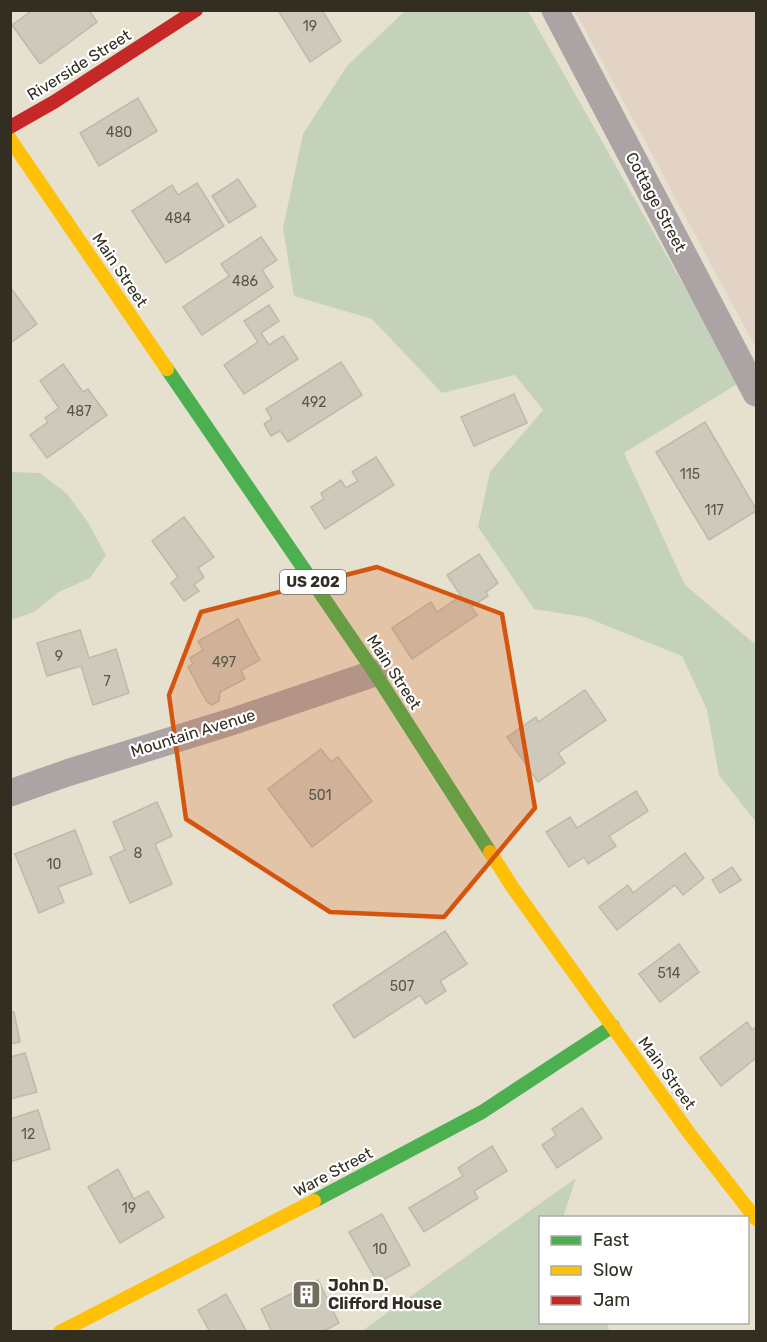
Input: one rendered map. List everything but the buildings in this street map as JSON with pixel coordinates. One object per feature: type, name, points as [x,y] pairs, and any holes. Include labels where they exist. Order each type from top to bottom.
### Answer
[{"type":"main road","name":"Riverside Street","points":[[10,127],[54,102],[196,10]]},
{"type":"main road","name":"Main Street","points":[[10,139],[375,673],[513,888],[689,1133],[756,1219]]},
{"type":"main road","name":"Ware Street","points":[[60,1332],[179,1272],[482,1112],[613,1026]]},
{"type":"street","name":"Cottage Street","points":[[555,10],[756,393]]},
{"type":"street","name":"Mountain Avenue","points":[[10,793],[375,673]]},
{"type":"highlighted area","points":[[377,567],[502,614],[535,808],[444,917],[330,912],[186,819],[169,695],[201,612]]},
{"type":"shaded area","points":[[575,11],[756,11],[756,348]]},
{"type":"green space","points":[[405,11],[528,11],[739,383],[624,453],[685,585],[756,645],[756,822],[719,775],[707,710],[682,656],[585,617],[534,609],[478,527],[490,472],[543,410],[515,375],[442,393],[372,319],[294,296],[283,228],[303,134],[347,66]]},
{"type":"green space","points":[[11,472],[40,473],[67,494],[87,521],[106,555],[90,578],[59,592],[34,612],[11,620]]},
{"type":"green space","points":[[576,1178],[563,1216],[539,1216],[539,1324],[607,1324],[609,1330],[605,1332],[362,1331]]},
{"type":"traffic: fast","points":[[167,369],[375,673],[490,852]]},
{"type":"traffic: fast","points":[[314,1201],[482,1112],[613,1026]]},
{"type":"traffic: slow","points":[[10,139],[167,369]]},
{"type":"traffic: slow","points":[[490,852],[513,888],[689,1133],[756,1219]]},
{"type":"traffic: slow","points":[[60,1332],[314,1201]]},
{"type":"traffic: jam","points":[[10,127],[54,102],[196,10]]},
{"type":"place","name":"John D. Clifford House","points":[[307,1294]]}]
